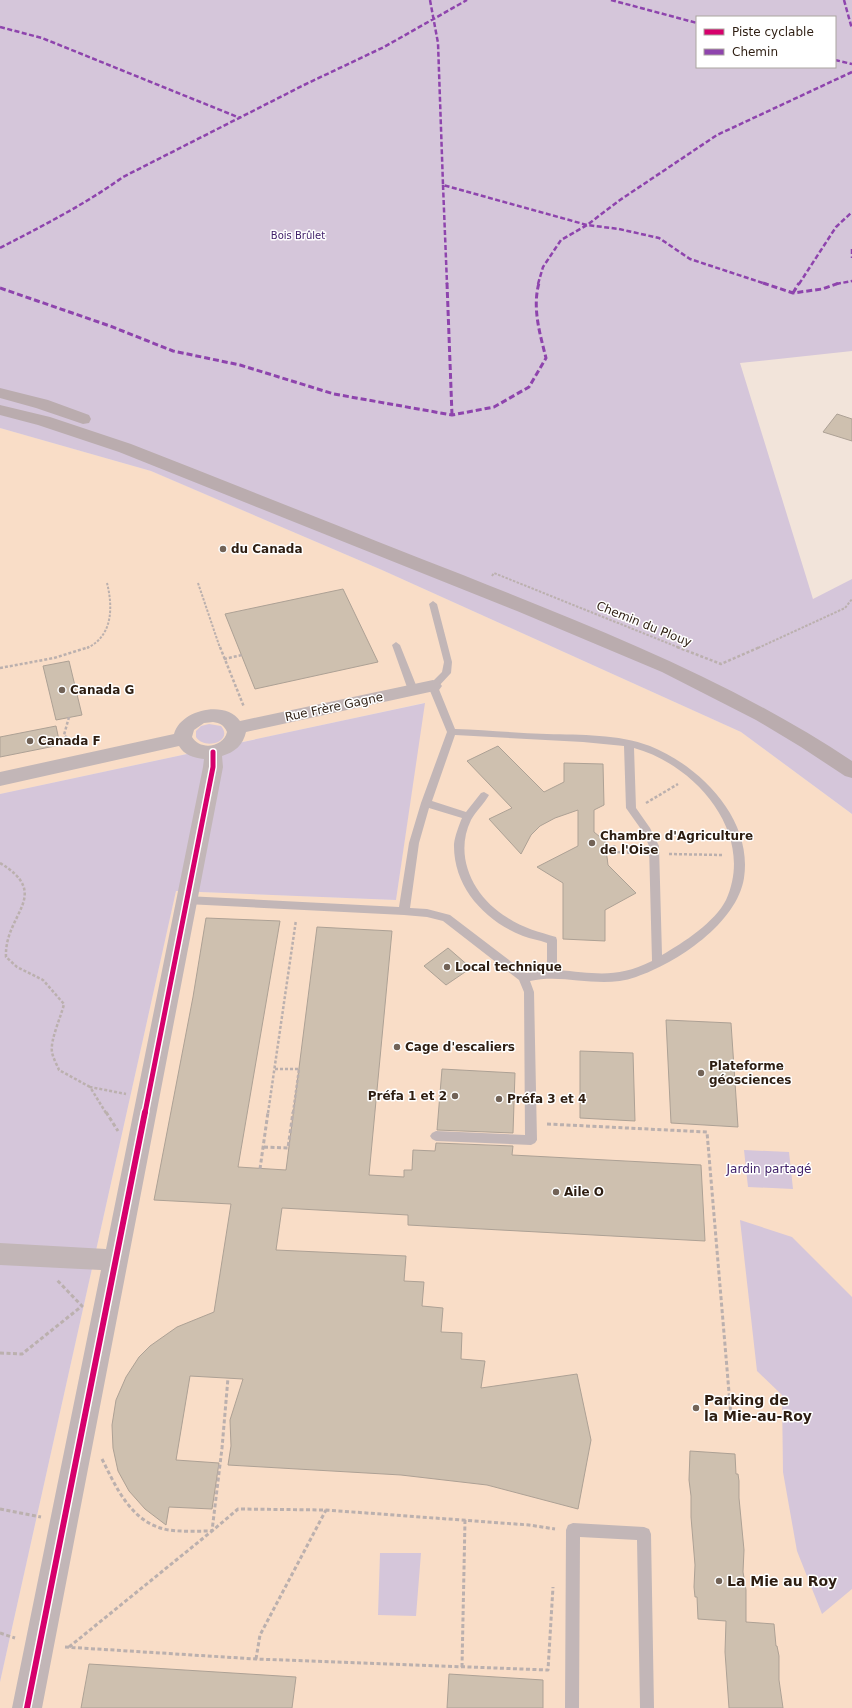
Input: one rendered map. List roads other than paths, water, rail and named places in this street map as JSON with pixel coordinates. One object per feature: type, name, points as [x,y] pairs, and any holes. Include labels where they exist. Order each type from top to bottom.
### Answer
[{"type":"main road","points":[[0,393],[65,412],[606,627],[716,676],[771,703],[852,755]]},
{"type":"main road","points":[[0,398],[128,437]]},
{"type":"main road","points":[[0,410],[80,433],[125,448],[635,652],[739,702],[794,733],[852,771]]},
{"type":"street","name":"Rue Frère Gagne","points":[[236,728],[433,686]]},
{"type":"street","points":[[206,716],[225,718],[232,722],[236,728],[236,735],[231,744],[223,750],[204,752],[192,750],[186,745],[183,739],[183,732],[187,726],[194,720],[206,716]]},
{"type":"street","points":[[0,779],[183,739]]},
{"type":"street","points":[[26,1708],[213,767],[213,752]]},
{"type":"street","points":[[0,1254],[115,1260]]},
{"type":"lane","points":[[404,911],[414,844],[426,803],[452,732],[433,686],[446,673],[448,662],[433,604]]},
{"type":"lane","points":[[396,645],[413,690]]},
{"type":"lane","points":[[452,732],[576,738],[630,744],[644,748],[662,755],[680,765],[693,775],[722,808],[733,831],[739,855],[736,890],[726,910],[717,920],[681,949],[657,963],[632,974],[608,978],[552,975],[532,975],[524,978]]},
{"type":"lane","points":[[630,744],[631,808],[632,812],[647,831],[654,846],[655,854],[657,963]]},
{"type":"lane","points":[[484,795],[463,825],[459,847],[463,873],[468,885],[481,904],[502,921],[525,934],[552,940],[552,975]]},
{"type":"lane","points":[[426,803],[468,816]]},
{"type":"lane","points":[[186,900],[427,913],[446,918],[524,978],[529,992],[531,1140],[436,1136]]},
{"type":"lane","points":[[572,1708],[573,1530],[644,1534],[647,1708]]},
{"type":"place","name":"du Canada","points":[[223,549]]},
{"type":"place","name":"Canada G","points":[[62,690]]},
{"type":"place","name":"Canada F","points":[[30,741]]},
{"type":"place","name":"Chambre d'Agriculture de l'Oise","points":[[592,843]]},
{"type":"place","name":"Local technique","points":[[447,967]]},
{"type":"place","name":"Cage d'escaliers","points":[[397,1047]]},
{"type":"place","name":"Plateforme géosciences","points":[[701,1073]]},
{"type":"place","name":"Préfa 1 et 2","points":[[455,1096]]},
{"type":"place","name":"Préfa 3 et 4","points":[[499,1099]]},
{"type":"place","name":"Aile O","points":[[556,1192]]},
{"type":"place","name":"Parking de la Mie-au-Roy","points":[[696,1408]]},
{"type":"place","name":"La Mie au Roy","points":[[719,1581]]},
{"type":"park label","name":"Bois Brûlet","points":[[298,235]]},
{"type":"park label","name":"Jardin partagé","points":[[769,1169]]}]
